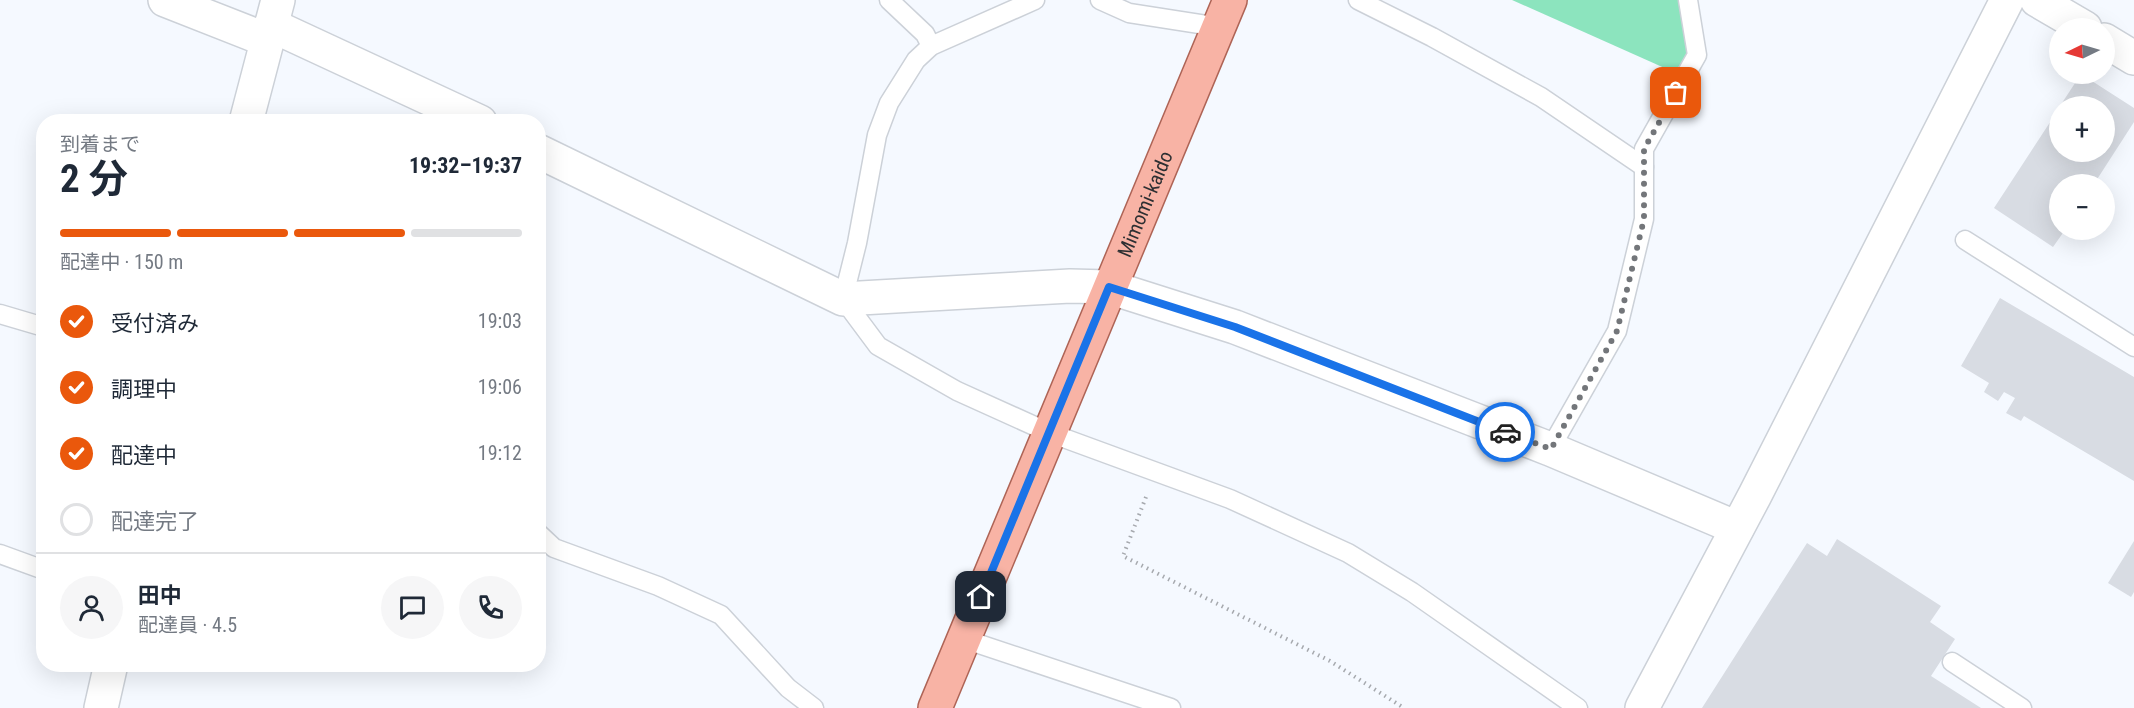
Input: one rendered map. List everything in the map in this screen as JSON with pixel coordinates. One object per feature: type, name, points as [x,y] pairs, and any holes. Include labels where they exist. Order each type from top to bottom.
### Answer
[{"type":"main road","name":"Mimomi-kaido","points":[[935,708],[1225,13]]},
{"type":"street","points":[[165,0],[272,22],[463,114]]},
{"type":"street","points":[[1642,708],[1737,528],[2007,0]]},
{"type":"street","points":[[2037,0],[2068,18]]},
{"type":"street","points":[[248,114],[272,22]]},
{"type":"street","points":[[2115,47],[2134,58]]},
{"type":"street","points":[[546,155],[843,299],[1070,286],[1109,287],[1235,327],[1551,449],[1737,528]]},
{"type":"street","points":[[101,708],[109,672]]},
{"type":"lane","points":[[889,0],[925,34],[931,46]]},
{"type":"lane","points":[[1035,0],[931,46],[916,60],[889,103],[877,135],[857,243],[843,299],[878,346],[957,391],[1050,433],[1230,499],[1348,553],[1412,591],[1578,708]]},
{"type":"lane","points":[[1100,0],[1128,13],[1225,13]]},
{"type":"lane","points":[[1358,0],[1432,37],[1541,97],[1644,167]]},
{"type":"lane","points":[[1551,449],[1617,331],[1644,219],[1644,149],[1697,56],[1688,0]]},
{"type":"lane","points":[[1965,240],[2134,347]]},
{"type":"lane","points":[[0,314],[36,325]]},
{"type":"lane","points":[[546,540],[554,548],[658,586],[721,615],[788,688],[814,708]]},
{"type":"lane","points":[[0,554],[36,567]]},
{"type":"lane","points":[[964,639],[1171,708]]},
{"type":"lane","points":[[1952,662],[2022,708]]},
{"type":"path","points":[[1156,472],[1123,556],[1330,661],[1404,708]]},
{"type":"green space","points":[[1512,0],[1678,0],[1691,46],[1678,74]]},
{"type":"building","points":[[2074,84],[2097,84],[2134,108],[2134,122],[2115,151],[2115,96],[2067,96]]},
{"type":"building","points":[[2049,124],[2049,162],[2108,162],[2100,174],[2049,174],[2049,240],[2058,240],[2053,247],[1994,208]]},
{"type":"building","points":[[2000,298],[2134,377],[2134,481],[2024,416],[2021,421],[2006,413],[2015,398],[2004,392],[1998,401],[1984,392],[1989,383],[1961,366]]},
{"type":"building","points":[[1837,539],[1941,606],[1930,622],[1955,639],[1931,676],[1981,708],[1702,708],[1807,543],[1827,556]]},
{"type":"building","points":[[2134,541],[2134,592],[2131,597],[2108,583]]},
{"type":"way so far","points":[[1505,432],[1551,449],[1617,331],[1644,219],[1644,149],[1676,93]]},
{"type":"route","points":[[981,597],[1109,287],[1235,327],[1505,432]]}]
